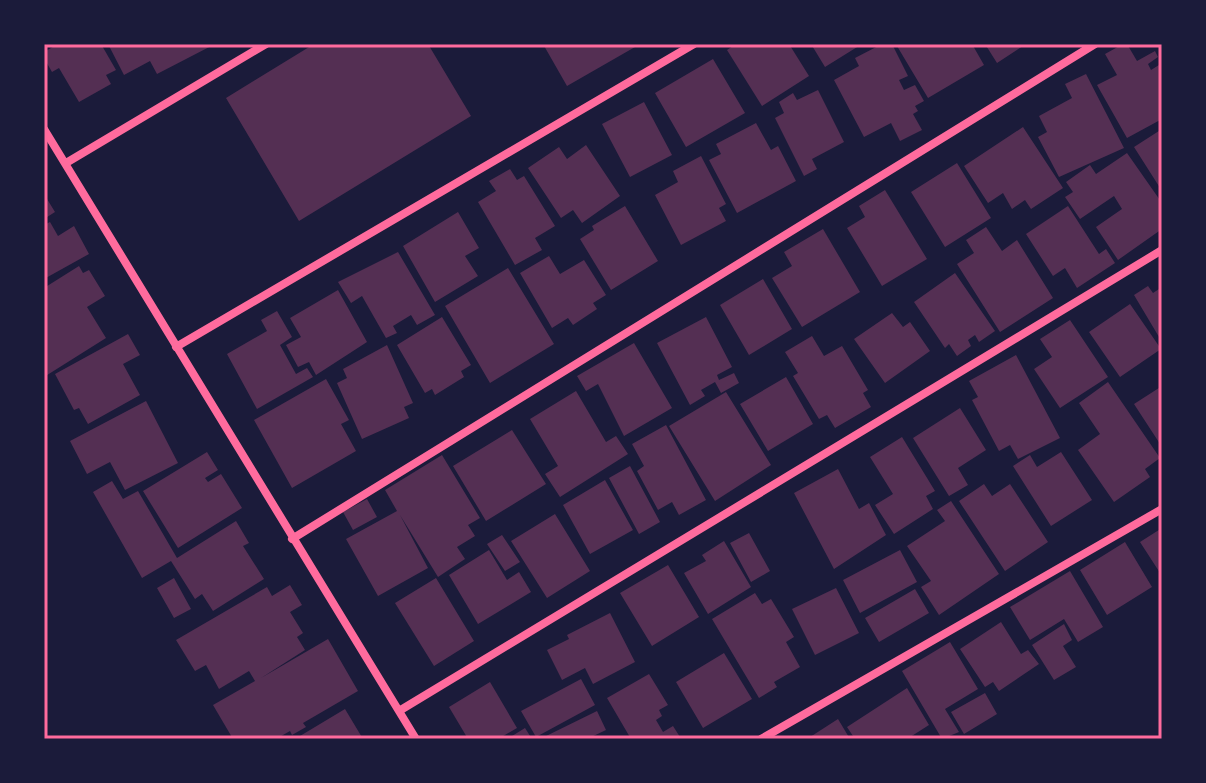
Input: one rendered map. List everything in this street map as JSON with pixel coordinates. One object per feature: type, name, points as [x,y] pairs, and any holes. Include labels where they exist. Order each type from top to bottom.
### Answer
[{"type":"street","points":[[66,163],[266,44]]},
{"type":"street","points":[[176,347],[694,44]]},
{"type":"street","points":[[292,539],[1095,44]]},
{"type":"street","points":[[44,129],[416,739]]},
{"type":"street","points":[[399,711],[1162,250]]},
{"type":"street","points":[[761,739],[1162,509]]},
{"type":"building","points":[[58,44],[101,44],[116,70],[106,75],[111,84],[79,102],[59,68],[52,72],[44,58],[44,52]]},
{"type":"building","points":[[108,44],[215,44],[157,74],[150,61],[124,75]]},
{"type":"building","points":[[314,44],[428,44],[471,116],[299,221],[226,98]]},
{"type":"building","points":[[543,44],[634,44],[635,47],[567,86]]},
{"type":"building","points":[[736,44],[789,44],[809,76],[762,106],[727,50]]},
{"type":"building","points":[[811,44],[862,44],[825,67]]},
{"type":"building","points":[[882,44],[892,44],[908,76],[899,80],[904,90],[915,85],[924,101],[915,106],[918,111],[913,114],[922,130],[900,141],[891,123],[864,137],[834,80],[859,66],[855,58]]},
{"type":"building","points":[[972,44],[984,65],[928,98],[897,46]]},
{"type":"building","points":[[985,44],[1026,44],[997,63]]},
{"type":"building","points":[[1127,44],[1137,61],[1155,51],[1158,57],[1148,64],[1151,70],[1159,65],[1162,71],[1162,119],[1127,138],[1097,85],[1117,75],[1105,54]]},
{"type":"building","points":[[713,59],[745,113],[686,147],[655,93]]},
{"type":"building","points":[[1086,74],[1124,148],[1059,177],[1038,137],[1047,132],[1039,116],[1072,98],[1065,84]]},
{"type":"building","points":[[818,90],[844,142],[812,159],[817,169],[804,176],[775,118],[784,113],[779,102],[793,93],[797,100]]},
{"type":"building","points":[[644,102],[672,155],[630,177],[602,124]]},
{"type":"building","points":[[756,123],[771,150],[778,146],[796,181],[737,213],[709,160],[721,154],[716,144]]},
{"type":"building","points":[[1023,127],[1063,188],[1031,209],[1025,200],[1012,209],[1003,193],[988,203],[964,166]]},
{"type":"building","points":[[1162,129],[1162,191],[1134,147]]},
{"type":"building","points":[[586,145],[620,196],[582,223],[573,210],[561,218],[528,168],[559,147],[567,159]]},
{"type":"building","points":[[1127,153],[1162,203],[1162,229],[1118,260],[1096,227],[1122,209],[1114,196],[1080,219],[1065,197],[1073,192],[1066,182],[1090,165],[1096,174]]},
{"type":"building","points":[[701,156],[726,204],[719,208],[726,221],[681,245],[655,195],[678,182],[673,171]]},
{"type":"building","points":[[957,163],[991,218],[945,247],[911,192]]},
{"type":"building","points":[[510,169],[517,180],[524,176],[555,226],[535,238],[542,250],[515,265],[478,202],[496,191],[489,181]]},
{"type":"building","points":[[885,190],[927,259],[882,286],[847,228],[865,217],[859,206]]},
{"type":"building","points":[[44,194],[55,212],[44,219]]},
{"type":"building","points":[[625,206],[658,261],[611,290],[580,239],[594,230],[592,226]]},
{"type":"building","points":[[1068,206],[1099,254],[1106,249],[1115,263],[1077,288],[1065,268],[1053,276],[1026,234]]},
{"type":"building","points":[[458,212],[479,248],[465,256],[478,276],[435,302],[403,246]]},
{"type":"building","points":[[50,222],[58,236],[74,226],[89,254],[44,279],[44,225]]},
{"type":"building","points":[[986,227],[1002,251],[1017,240],[1053,298],[1000,332],[957,264],[974,253],[966,240]]},
{"type":"building","points":[[823,229],[860,292],[802,327],[772,278],[792,266],[784,252]]},
{"type":"building","points":[[398,252],[435,315],[417,325],[411,315],[393,326],[397,333],[386,338],[362,296],[351,303],[338,282]]},
{"type":"building","points":[[549,256],[560,274],[584,260],[606,295],[593,303],[597,309],[573,325],[568,318],[552,328],[520,273]]},
{"type":"building","points":[[79,266],[83,273],[89,270],[105,296],[87,307],[106,338],[44,377],[44,288]]},
{"type":"building","points":[[508,268],[554,344],[490,383],[445,306]]},
{"type":"building","points":[[955,273],[995,331],[979,342],[975,335],[968,340],[971,346],[957,356],[949,344],[945,348],[914,302]]},
{"type":"building","points":[[763,279],[792,329],[749,355],[720,305]]},
{"type":"building","points":[[1148,286],[1153,293],[1162,287],[1162,342],[1134,295]]},
{"type":"building","points":[[338,290],[367,342],[316,375],[309,362],[298,367],[286,345],[301,337],[290,318]]},
{"type":"building","points":[[1130,304],[1161,349],[1120,377],[1089,332]]},
{"type":"building","points":[[277,311],[292,337],[280,345],[296,374],[307,368],[313,377],[257,409],[227,354],[267,331],[261,320]]},
{"type":"building","points":[[892,313],[903,327],[910,322],[930,351],[885,383],[854,339]]},
{"type":"building","points":[[442,317],[471,365],[461,371],[464,377],[435,395],[432,389],[425,393],[397,345]]},
{"type":"building","points":[[706,317],[732,367],[717,375],[719,380],[734,373],[739,383],[721,393],[715,382],[701,390],[705,396],[690,405],[657,343]]},
{"type":"building","points":[[1070,320],[1108,377],[1060,408],[1034,369],[1052,357],[1040,339]]},
{"type":"building","points":[[128,334],[140,355],[123,364],[140,395],[88,424],[79,408],[74,410],[55,374]]},
{"type":"building","points":[[812,336],[824,356],[842,346],[868,390],[863,393],[871,407],[835,428],[827,415],[819,419],[793,376],[798,373],[785,352]]},
{"type":"building","points":[[634,343],[672,408],[624,436],[598,384],[586,391],[577,376]]},
{"type":"building","points":[[387,345],[413,403],[404,407],[409,418],[362,439],[337,383],[347,378],[343,369]]},
{"type":"building","points":[[1016,355],[1060,438],[1018,459],[1010,445],[999,451],[972,400],[978,397],[969,381]]},
{"type":"building","points":[[786,377],[813,424],[768,451],[740,404]]},
{"type":"building","points":[[326,379],[349,420],[341,424],[356,451],[292,488],[254,420]]},
{"type":"building","points":[[1108,382],[1160,458],[1145,469],[1150,477],[1114,502],[1078,450],[1100,434],[1079,403]]},
{"type":"building","points":[[1162,386],[1162,447],[1134,404]]},
{"type":"building","points":[[576,391],[606,442],[616,436],[628,454],[560,497],[545,474],[558,466],[530,419]]},
{"type":"building","points":[[726,392],[771,465],[715,501],[669,426]]},
{"type":"building","points":[[146,401],[178,463],[125,490],[110,462],[87,474],[70,441]]},
{"type":"building","points":[[960,408],[986,450],[958,468],[968,485],[949,496],[913,438]]},
{"type":"building","points":[[666,425],[706,500],[679,515],[672,502],[658,510],[637,471],[644,466],[632,444]]},
{"type":"building","points":[[512,430],[546,484],[486,521],[453,466]]},
{"type":"building","points":[[902,437],[935,491],[926,496],[933,509],[894,534],[875,505],[893,494],[870,457]]},
{"type":"building","points":[[207,452],[218,470],[205,478],[208,482],[221,474],[242,508],[178,548],[143,491]]},
{"type":"building","points":[[1061,452],[1092,500],[1051,526],[1013,466],[1030,455],[1037,467]]},
{"type":"building","points":[[442,455],[480,518],[468,525],[475,536],[457,547],[465,559],[438,577],[400,515],[428,568],[378,596],[346,539],[397,511],[385,490]]},
{"type":"building","points":[[630,466],[660,522],[639,534],[609,478]]},
{"type":"building","points":[[838,469],[859,509],[869,503],[886,535],[834,569],[794,493]]},
{"type":"building","points":[[605,480],[633,530],[590,554],[563,505]]},
{"type":"building","points":[[112,481],[123,499],[138,491],[177,558],[236,521],[249,543],[243,546],[264,579],[213,611],[202,594],[195,599],[171,561],[142,578],[93,492]]},
{"type":"building","points":[[984,484],[992,496],[1010,484],[1048,542],[1005,571],[959,501]]},
{"type":"building","points":[[367,499],[377,517],[353,530],[343,512]]},
{"type":"building","points":[[951,501],[999,574],[939,615],[921,587],[931,581],[907,546],[945,521],[937,510]]},
{"type":"building","points":[[555,514],[590,571],[547,598],[511,541]]},
{"type":"building","points":[[1162,528],[1162,576],[1140,542]]},
{"type":"building","points":[[749,533],[770,571],[751,582],[730,543]]},
{"type":"building","points":[[502,535],[520,562],[505,571],[487,544]]},
{"type":"building","points":[[724,541],[751,587],[708,614],[684,573],[706,561],[702,555]]},
{"type":"building","points":[[1125,542],[1152,587],[1107,615],[1080,570]]},
{"type":"building","points":[[489,550],[507,580],[519,572],[531,592],[478,624],[449,575]]},
{"type":"building","points":[[900,550],[917,582],[860,613],[843,580]]},
{"type":"building","points":[[668,565],[699,617],[652,646],[620,593]]},
{"type":"building","points":[[1070,571],[1103,627],[1078,642],[1064,619],[1030,640],[1010,607]]},
{"type":"building","points":[[174,578],[191,609],[174,618],[157,588]]},
{"type":"building","points":[[436,578],[474,641],[434,666],[395,603]]},
{"type":"building","points":[[290,585],[302,605],[290,612],[303,633],[297,637],[305,650],[261,678],[328,639],[358,691],[303,723],[306,727],[292,735],[290,731],[276,739],[233,739],[213,705],[255,681],[249,671],[219,689],[206,665],[195,671],[176,640],[267,587],[272,596]]},
{"type":"building","points":[[836,588],[859,633],[815,655],[792,609]]},
{"type":"building","points":[[915,589],[929,613],[879,642],[865,618]]},
{"type":"building","points":[[755,593],[762,604],[771,599],[794,637],[786,642],[800,667],[774,682],[777,687],[759,698],[712,619]]},
{"type":"building","points":[[610,613],[635,662],[593,684],[585,668],[562,680],[547,650],[569,639],[567,635]]},
{"type":"building","points":[[1001,622],[1021,654],[1028,650],[1039,664],[999,691],[993,682],[985,687],[960,649]]},
{"type":"building","points":[[1064,624],[1072,640],[1063,646],[1076,667],[1054,680],[1032,645]]},
{"type":"building","points":[[950,642],[978,689],[945,709],[959,732],[942,739],[902,671]]},
{"type":"building","points":[[724,653],[752,699],[703,728],[676,682]]},
{"type":"building","points":[[649,674],[668,705],[659,710],[662,716],[656,720],[663,732],[673,726],[680,737],[676,739],[631,739],[607,698]]},
{"type":"building","points":[[581,679],[595,705],[536,737],[521,711]]},
{"type":"building","points":[[490,682],[517,728],[498,739],[468,739],[449,707]]},
{"type":"building","points":[[907,688],[929,725],[907,739],[855,739],[847,727]]},
{"type":"building","points":[[985,693],[997,714],[964,734],[951,712]]},
{"type":"building","points":[[345,709],[363,739],[302,739],[300,736]]},
{"type":"building","points":[[597,711],[606,730],[587,739],[540,739]]},
{"type":"building","points":[[838,719],[850,739],[807,739]]},
{"type":"building","points":[[525,728],[532,739],[507,739]]}]
